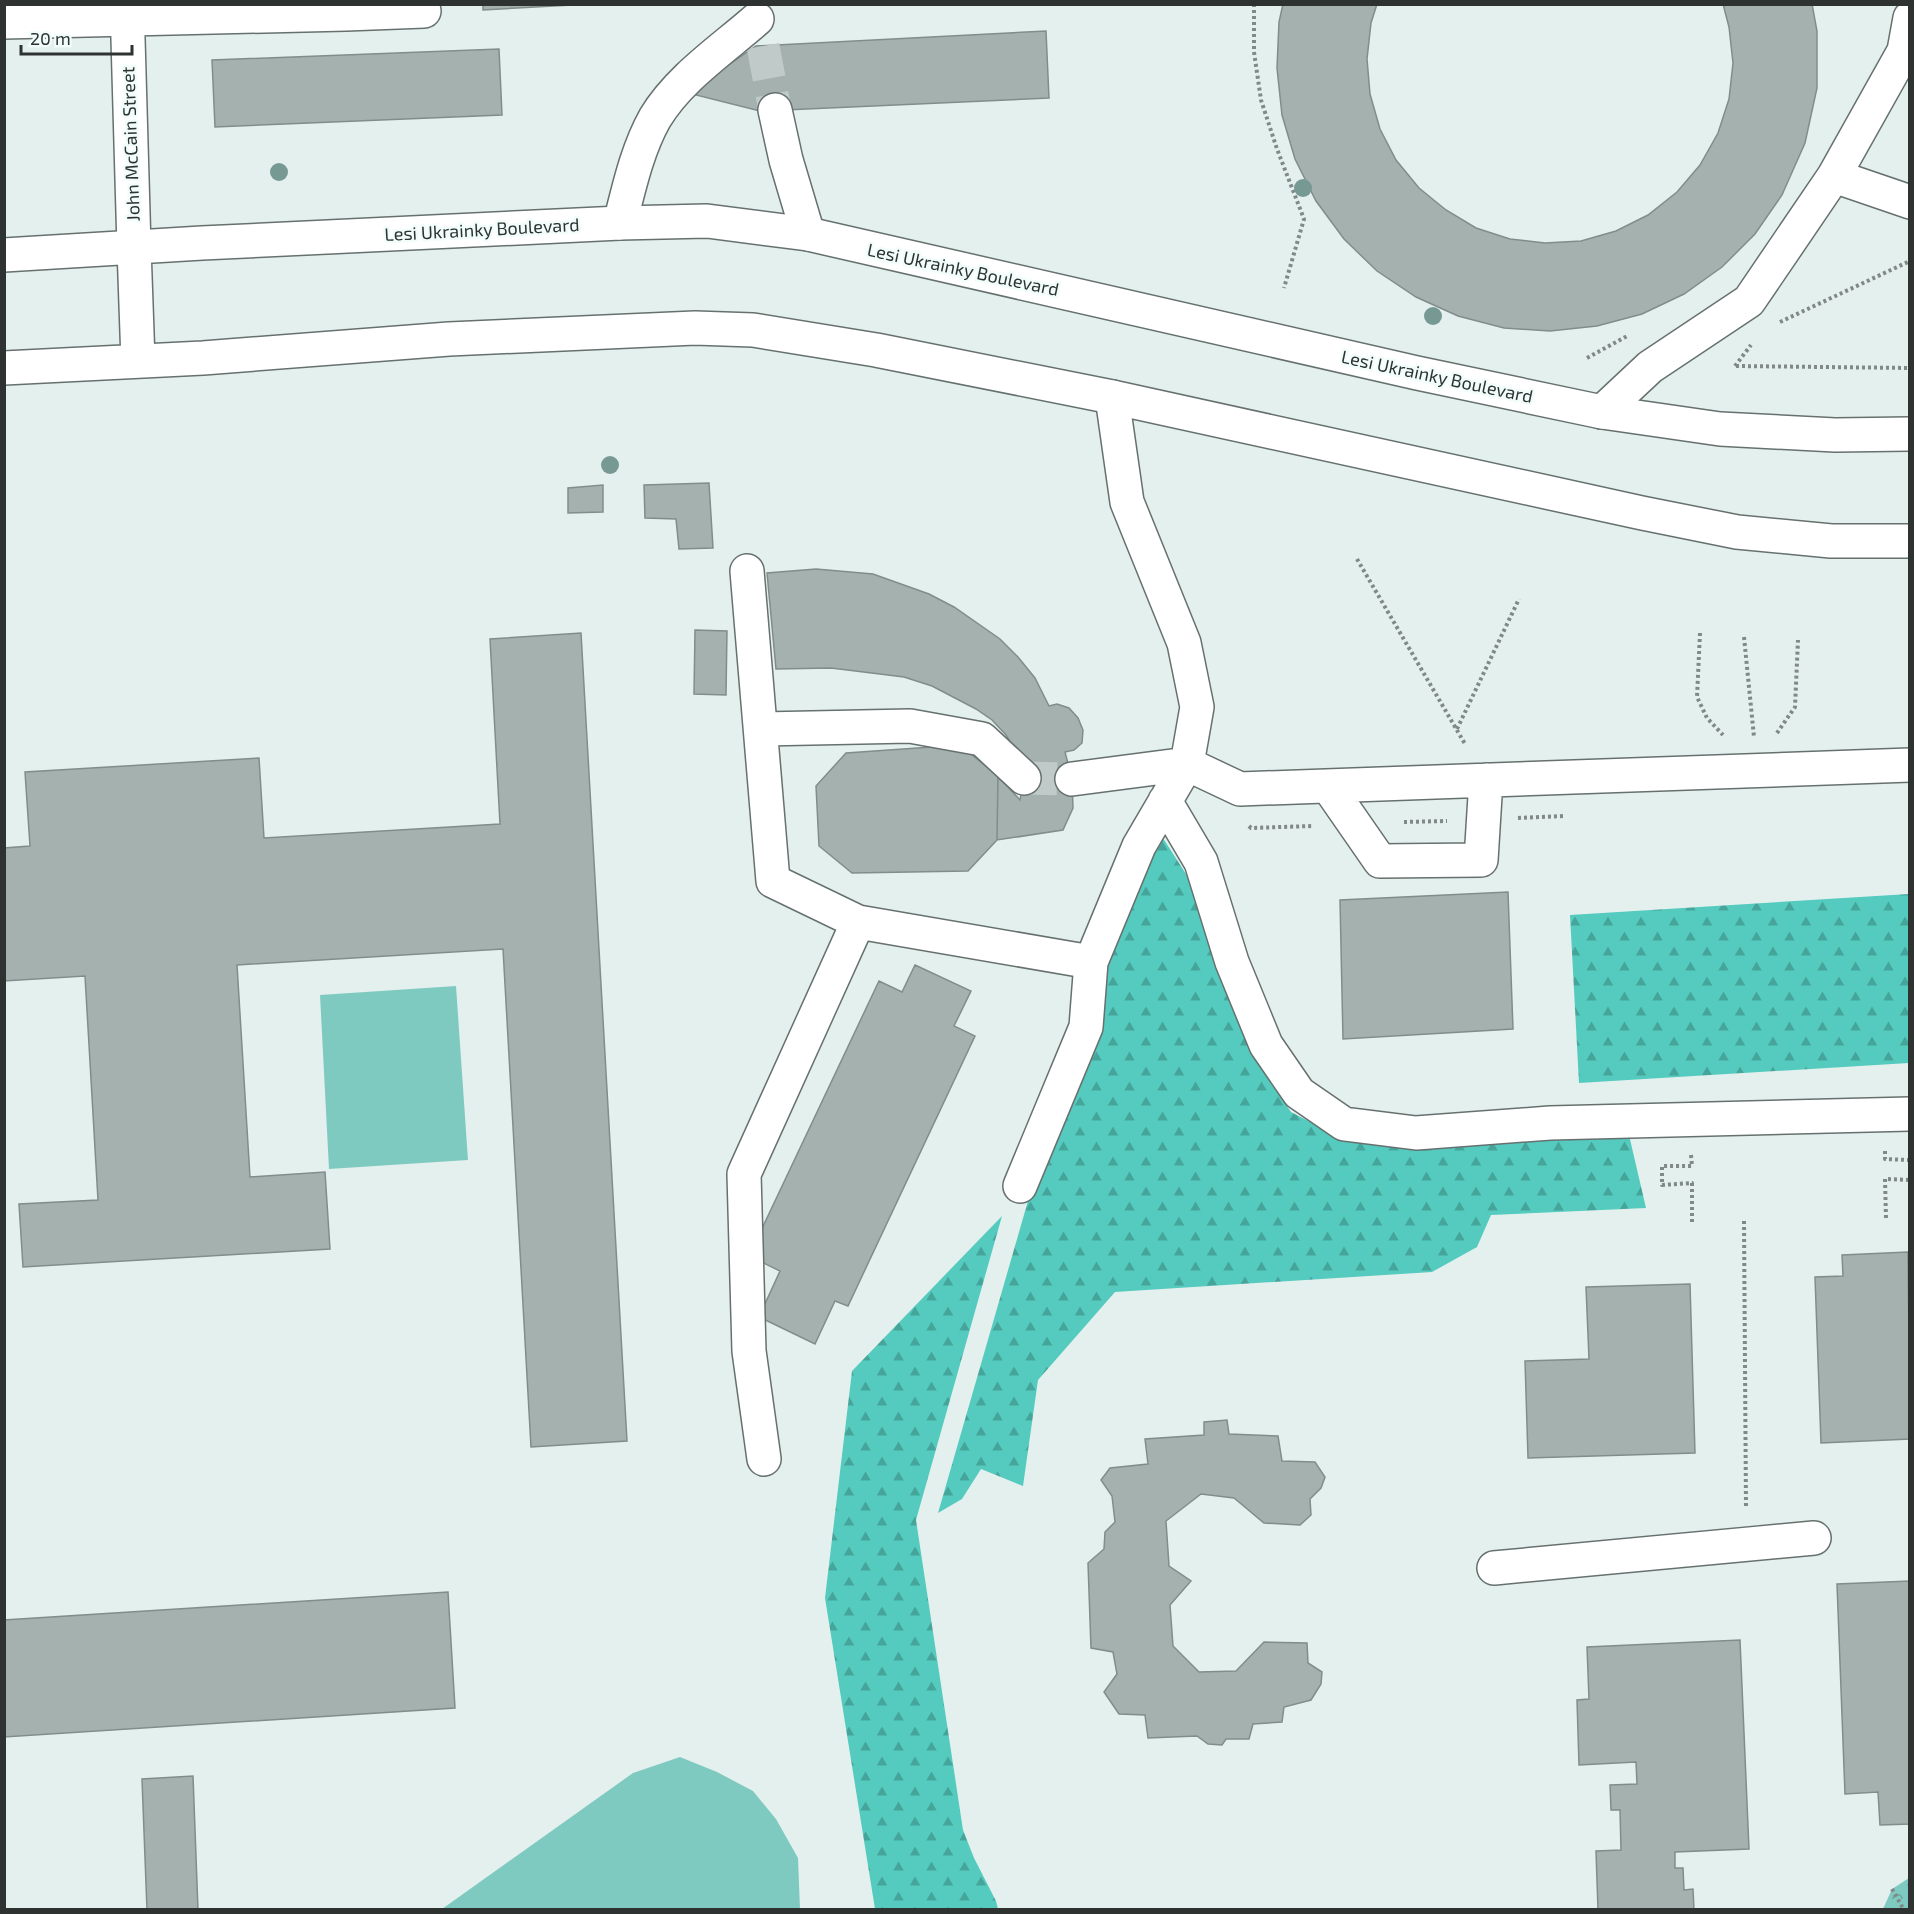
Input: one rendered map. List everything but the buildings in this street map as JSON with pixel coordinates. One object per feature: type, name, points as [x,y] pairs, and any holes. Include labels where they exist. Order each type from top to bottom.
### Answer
[{"type":"main road","points":[[4,22],[127,12],[345,9],[424,11]]},
{"type":"main road","name":"John McCain Street","points":[[127,12],[138,361]]},
{"type":"main road","points":[[1602,412],[1650,367],[1749,301],[1834,176],[1904,51],[1910,18]]},
{"type":"main road","points":[[620,223],[638,159],[655,118],[683,83],[758,23]]},
{"type":"main road","points":[[776,110],[786,160],[808,234]]},
{"type":"main road","points":[[1834,176],[1910,202]]},
{"type":"main road","name":"Lesi Ukrainky Boulevard","points":[[4,255],[620,223],[707,221],[808,234],[1418,373],[1602,412],[1720,429],[1835,435],[1910,434]]},
{"type":"main road","points":[[4,368],[202,358],[449,339],[618,330],[695,328],[753,330],[876,350],[1112,397],[1737,532],[1831,541],[1910,541]]},
{"type":"main road","points":[[1020,1186],[1086,1027],[1091,962],[1139,846],[1187,764],[1197,707],[1184,643],[1127,502],[1112,397]]},
{"type":"main road","points":[[747,570],[774,881],[858,922],[1091,962]]},
{"type":"main road","points":[[760,729],[910,726],[982,739],[1024,778]]},
{"type":"main road","points":[[1072,779],[1187,764],[1240,789],[1486,780],[1757,764],[1910,765]]},
{"type":"main road","points":[[1328,786],[1380,861],[1481,860],[1486,780]]},
{"type":"main road","points":[[1165,801],[1201,861],[1232,962],[1266,1045],[1299,1093],[1344,1124],[1416,1132],[1550,1123],[1910,1114]]},
{"type":"main road","points":[[764,1459],[749,1351],[744,1174],[858,922]]},
{"type":"main road","points":[[1494,1568],[1814,1538]]},
{"type":"path","points":[[1254,4],[1254,52],[1261,100],[1304,219],[1284,288]]},
{"type":"path","points":[[1773,326],[1910,261]]},
{"type":"path","points":[[1587,358],[1636,331]]},
{"type":"path","points":[[1756,339],[1735,366],[1910,368]]},
{"type":"path","points":[[1357,559],[1486,780]]},
{"type":"path","points":[[1457,729],[1519,598]]},
{"type":"path","points":[[1700,633],[1697,697],[1707,718],[1729,742],[1757,764]]},
{"type":"path","points":[[1744,638],[1757,764]]},
{"type":"path","points":[[1757,764],[1795,706],[1798,640]]},
{"type":"path","points":[[1689,1120],[1692,1166],[1662,1166],[1662,1185],[1692,1183],[1692,1222]]},
{"type":"path","points":[[1886,1218],[1885,1179],[1910,1180]]},
{"type":"path","points":[[1744,1221],[1747,1545]]},
{"type":"path","points":[[1892,1889],[1904,1910]]},
{"type":"green space","points":[[1161,835],[1195,888],[1254,1057],[1291,1112],[1341,1138],[1629,1135],[1646,1208],[1491,1215],[1477,1247],[1432,1272],[1115,1292],[1038,1380],[1023,1486],[981,1469],[962,1499],[938,1513],[1030,1194],[1106,964]]},
{"type":"green space","points":[[1909,894],[1909,1063],[1579,1083],[1570,915]]},
{"type":"green space","points":[[456,986],[468,1160],[329,1169],[320,995]]},
{"type":"green space","points":[[1002,1216],[916,1520],[963,1830],[998,1909],[875,1909],[825,1598],[852,1371]]},
{"type":"green space","points":[[680,1757],[717,1772],[753,1791],[776,1819],[798,1858],[800,1909],[442,1909],[633,1773]]},
{"type":"green space","points":[[1909,1878],[1909,1909],[1883,1909],[1892,1889]]},
{"type":"tunnel","points":[[763,46],[775,110]]},
{"type":"tunnel","points":[[1024,778],[1072,779]]}]
